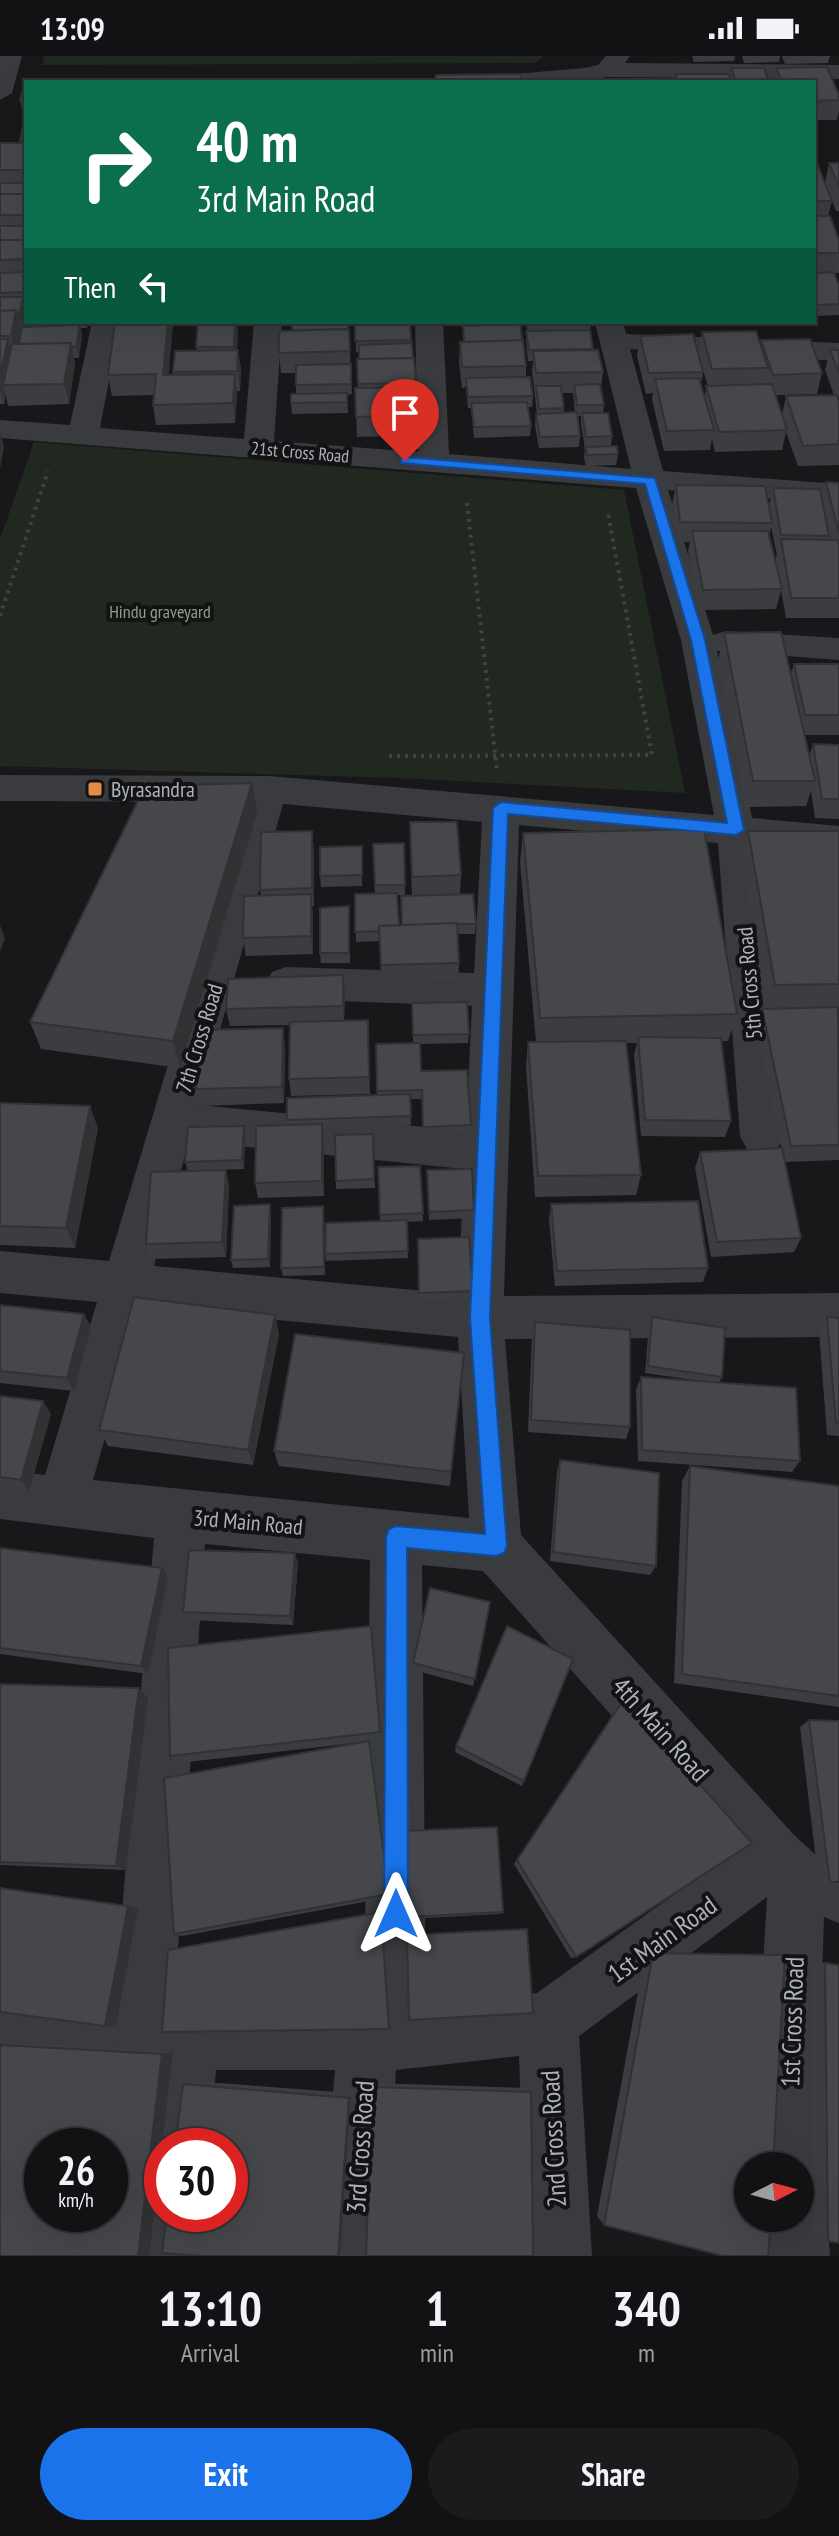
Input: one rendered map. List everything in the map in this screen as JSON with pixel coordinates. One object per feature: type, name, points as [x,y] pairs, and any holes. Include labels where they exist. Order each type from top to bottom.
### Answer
[{"type":"street","points":[[11,56],[0,96],[24,97]]},
{"type":"street","points":[[519,80],[595,71],[839,72]]},
{"type":"street","points":[[83,435],[106,324]]},
{"type":"street","points":[[258,449],[268,324]]},
{"type":"street","points":[[429,324],[449,464]]},
{"type":"street","points":[[612,331],[839,352]]},
{"type":"street","name":"5th Cross Road","points":[[612,331],[650,481],[698,640],[736,830],[762,1136]]},
{"type":"street","name":"21st Cross Road","points":[[0,429],[839,494]]},
{"type":"street","points":[[698,640],[839,649]]},
{"type":"street","points":[[0,788],[269,789],[839,840]]},
{"type":"street","name":"7th Cross Road","points":[[62,1502],[123,1285],[216,981],[269,789]]},
{"type":"street","points":[[496,1546],[480,1318],[491,990],[501,808]]},
{"type":"street","points":[[216,981],[491,990]]},
{"type":"street","points":[[174,1121],[485,1152]]},
{"type":"street","points":[[0,1272],[480,1318],[839,1315]]},
{"type":"street","name":"3rd Main Road","points":[[0,1494],[181,1516],[496,1546]]},
{"type":"street","points":[[175,2128],[165,2036],[181,1516]]},
{"type":"street","name":"3rd Cross Road","points":[[351,2256],[382,2039],[396,1537]]},
{"type":"street","name":"4th Main Road","points":[[496,1546],[804,1876]]},
{"type":"street","name":"1st Main Road","points":[[548,2022],[804,1876]]},
{"type":"street","name":"1st Cross Road","points":[[792,2152],[788,2069],[804,1876]]},
{"type":"street","points":[[0,2028],[165,2036],[382,2039],[548,2022]]},
{"type":"street","name":"2nd Cross Road","points":[[548,2022],[559,2256]]},
{"type":"street","points":[[165,2256],[167,2232]]},
{"type":"street","points":[[796,2232],[797,2256]]},
{"type":"path","points":[[449,464],[467,502],[501,808]]},
{"type":"path","points":[[0,616],[46,471],[62,472]]},
{"type":"path","points":[[467,502],[482,503]]},
{"type":"path","points":[[383,756],[652,755],[608,512]]},
{"type":"green space","points":[[44,56],[544,56],[535,63],[42,65]]},
{"type":"green space","name":"Hindu graveyard","points":[[34,442],[624,490],[685,793],[398,778],[0,766],[0,539]]},
{"type":"building","points":[[827,67],[839,100],[816,101],[816,80],[781,80],[776,68]]},
{"type":"building","points":[[731,68],[764,68],[768,80],[735,80]]},
{"type":"building","points":[[520,74],[522,80],[436,80],[436,75]]},
{"type":"building","points":[[676,74],[729,74],[730,80],[678,80]]},
{"type":"building","points":[[24,119],[24,140],[20,141]]},
{"type":"building","points":[[0,143],[24,143],[24,170],[0,170]]},
{"type":"building","points":[[816,163],[817,163],[832,201],[816,201]]},
{"type":"building","points":[[829,163],[839,163],[839,187]]},
{"type":"building","points":[[0,183],[24,183],[24,194],[0,194]]},
{"type":"building","points":[[0,194],[24,194],[24,215],[0,215]]},
{"type":"building","points":[[816,216],[830,216],[839,240],[839,253],[816,253]]},
{"type":"building","points":[[0,226],[24,226],[24,240],[0,240]]},
{"type":"building","points":[[0,240],[24,240],[24,259],[0,260]]},
{"type":"building","points":[[24,272],[24,292],[0,293],[0,273]]},
{"type":"building","points":[[834,272],[839,285],[839,304],[816,305],[816,273]]},
{"type":"building","points":[[0,297],[23,297],[19,317],[16,310],[0,311]]},
{"type":"building","points":[[16,310],[11,336],[0,336],[0,311]]},
{"type":"building","points":[[115,324],[168,324],[163,375],[235,374],[233,403],[153,405],[156,374],[108,375]]},
{"type":"building","points":[[198,324],[235,324],[234,347],[196,347]]},
{"type":"building","points":[[292,324],[348,324],[348,329],[292,330]]},
{"type":"building","points":[[355,324],[410,324],[411,340],[355,341]]},
{"type":"building","points":[[520,324],[522,340],[464,342],[463,326]]},
{"type":"building","points":[[80,325],[76,347],[72,347],[71,343],[19,344],[22,327]]},
{"type":"building","points":[[349,329],[350,351],[279,353],[279,331]]},
{"type":"building","points":[[590,330],[593,349],[529,350],[526,331]]},
{"type":"building","points":[[756,331],[768,368],[712,369],[702,332]]},
{"type":"building","points":[[693,334],[703,372],[649,373],[640,336]]},
{"type":"building","points":[[0,339],[8,339],[0,376]]},
{"type":"building","points":[[810,339],[822,373],[773,375],[761,340]]},
{"type":"building","points":[[523,340],[526,366],[462,367],[460,342]]},
{"type":"building","points":[[71,343],[64,384],[3,385],[12,344]]},
{"type":"building","points":[[412,343],[413,358],[359,359],[359,345]]},
{"type":"building","points":[[238,350],[237,371],[173,372],[175,351]]},
{"type":"building","points":[[598,350],[603,372],[536,373],[533,351]]},
{"type":"building","points":[[830,350],[839,350],[839,373]]},
{"type":"building","points":[[414,358],[416,383],[358,384],[357,359]]},
{"type":"building","points":[[351,364],[351,384],[296,385],[296,365]]},
{"type":"building","points":[[530,377],[533,396],[468,397],[466,378]]},
{"type":"building","points":[[699,378],[714,430],[667,431],[655,379]]},
{"type":"building","points":[[600,384],[604,405],[577,405],[574,385]]},
{"type":"building","points":[[772,384],[787,430],[719,432],[706,386]]},
{"type":"building","points":[[536,386],[561,386],[564,408],[539,409]]},
{"type":"building","points":[[414,387],[416,415],[356,417],[355,388]]},
{"type":"building","points":[[347,393],[347,402],[291,403],[291,394]]},
{"type":"building","points":[[837,395],[839,444],[803,446],[786,396]]},
{"type":"building","points":[[527,402],[531,426],[474,427],[471,403]]},
{"type":"building","points":[[577,412],[580,436],[540,437],[536,414]]},
{"type":"building","points":[[582,413],[608,413],[612,436],[586,437]]},
{"type":"building","points":[[617,446],[618,454],[587,455],[585,447]]},
{"type":"building","points":[[826,482],[839,483],[839,533]]},
{"type":"building","points":[[676,485],[765,486],[772,523],[680,522]]},
{"type":"building","points":[[773,488],[820,489],[829,536],[781,535]]},
{"type":"building","points":[[692,531],[768,531],[782,589],[703,590]]},
{"type":"building","points":[[781,539],[839,540],[839,598],[791,598]]},
{"type":"building","points":[[781,632],[815,781],[753,781],[724,633]]},
{"type":"building","points":[[794,664],[839,664],[839,715],[805,715]]},
{"type":"building","points":[[813,744],[839,745],[839,799],[822,799]]},
{"type":"building","points":[[252,783],[173,1041],[30,1022],[145,786]]},
{"type":"building","points":[[410,822],[457,822],[461,875],[412,877]]},
{"type":"building","points":[[704,829],[737,1014],[540,1018],[523,833]]},
{"type":"building","points":[[312,831],[312,888],[260,890],[261,832]]},
{"type":"building","points":[[748,831],[839,831],[839,984],[775,985]]},
{"type":"building","points":[[404,843],[405,885],[375,885],[373,844]]},
{"type":"building","points":[[362,846],[362,875],[320,876],[320,847]]},
{"type":"building","points":[[397,893],[399,925],[379,926],[379,931],[355,932],[355,894]]},
{"type":"building","points":[[311,894],[311,936],[243,938],[244,896]]},
{"type":"building","points":[[473,894],[476,924],[402,925],[401,896]]},
{"type":"building","points":[[349,906],[349,953],[320,953],[320,908]]},
{"type":"building","points":[[457,923],[459,963],[381,965],[379,926]]},
{"type":"building","points":[[343,975],[343,1006],[226,1009],[228,979]]},
{"type":"building","points":[[467,1002],[469,1034],[413,1035],[412,1003]]},
{"type":"building","points":[[838,1007],[839,1145],[791,1146],[762,1009]]},
{"type":"building","points":[[368,1020],[369,1077],[289,1079],[290,1022]]},
{"type":"building","points":[[283,1028],[282,1087],[196,1089],[199,1030]]},
{"type":"building","points":[[638,1037],[721,1038],[731,1121],[645,1120]]},
{"type":"building","points":[[626,1041],[641,1175],[538,1176],[528,1042]]},
{"type":"building","points":[[420,1043],[421,1071],[467,1070],[471,1125],[423,1127],[422,1090],[377,1091],[376,1044]]},
{"type":"building","points":[[410,1094],[411,1116],[287,1120],[287,1098]]},
{"type":"building","points":[[0,1103],[90,1106],[66,1228],[0,1226]]},
{"type":"building","points":[[322,1124],[322,1181],[255,1183],[256,1126]]},
{"type":"building","points":[[244,1126],[242,1160],[185,1162],[188,1127]]},
{"type":"building","points":[[373,1134],[374,1179],[336,1181],[335,1135]]},
{"type":"building","points":[[782,1148],[801,1238],[717,1242],[700,1152]]},
{"type":"building","points":[[420,1166],[423,1213],[380,1215],[378,1167]]},
{"type":"building","points":[[472,1169],[474,1210],[429,1212],[427,1170]]},
{"type":"building","points":[[226,1170],[222,1242],[146,1244],[151,1172]]},
{"type":"building","points":[[698,1201],[708,1268],[557,1271],[551,1204]]},
{"type":"building","points":[[270,1204],[268,1259],[231,1260],[234,1206]]},
{"type":"building","points":[[323,1206],[324,1267],[281,1268],[282,1208]]},
{"type":"building","points":[[407,1220],[408,1251],[325,1254],[326,1223]]},
{"type":"building","points":[[469,1237],[473,1291],[419,1293],[418,1239]]},
{"type":"building","points":[[134,1297],[275,1315],[248,1450],[99,1430]]},
{"type":"building","points":[[0,1305],[84,1314],[67,1378],[0,1371]]},
{"type":"building","points":[[652,1317],[725,1328],[722,1377],[648,1366]]},
{"type":"building","points":[[827,1317],[839,1318],[839,1424],[836,1423]]},
{"type":"building","points":[[535,1322],[630,1330],[630,1427],[531,1420]]},
{"type":"building","points":[[295,1334],[464,1353],[451,1472],[274,1451]]},
{"type":"building","points":[[641,1377],[796,1388],[800,1461],[642,1450]]},
{"type":"building","points":[[0,1396],[43,1401],[21,1480],[0,1477]]},
{"type":"building","points":[[560,1460],[659,1473],[656,1566],[553,1552]]},
{"type":"building","points":[[690,1466],[839,1486],[839,1696],[682,1674]]},
{"type":"building","points":[[0,1548],[162,1568],[141,1666],[0,1648]]},
{"type":"building","points":[[189,1550],[295,1553],[290,1616],[183,1612]]},
{"type":"building","points":[[430,1588],[490,1602],[475,1679],[413,1663]]},
{"type":"building","points":[[371,1626],[380,1732],[170,1756],[168,1648]]},
{"type":"building","points":[[507,1626],[573,1659],[524,1781],[456,1746]]},
{"type":"building","points":[[0,1684],[139,1688],[116,1866],[0,1862]]},
{"type":"building","points":[[624,1699],[752,1843],[576,1957],[517,1860]]},
{"type":"building","points":[[809,1720],[839,1721],[839,1882],[830,1882]]},
{"type":"building","points":[[369,1741],[389,1894],[174,1934],[164,1778]]},
{"type":"building","points":[[497,1827],[503,1912],[406,1917],[404,1831]]},
{"type":"building","points":[[0,1888],[128,1906],[105,2026],[0,2012]]},
{"type":"building","points":[[381,1912],[389,2029],[162,2032],[168,1950]]},
{"type":"building","points":[[527,1929],[533,2013],[409,2020],[407,1935]]},
{"type":"building","points":[[653,1953],[785,1955],[774,2152],[734,2152],[734,2232],[770,2232],[768,2256],[723,2256],[604,2225]]},
{"type":"building","points":[[825,1963],[839,1965],[839,2243],[828,2241]]},
{"type":"building","points":[[0,2045],[162,2054],[153,2128],[144,2128],[144,2206],[138,2256],[0,2256]]},
{"type":"building","points":[[183,2084],[349,2098],[338,2256],[162,2253],[165,2232],[248,2232],[248,2128],[177,2128]]},
{"type":"building","points":[[372,2087],[531,2092],[533,2256],[366,2256]]},
{"type":"place","name":"Byrasandra","points":[[95,789]]},
{"type":"route","points":[[396,1914],[396,1537],[496,1546],[480,1318],[491,990],[501,808],[736,830],[698,640],[650,481],[405,461]]}]
